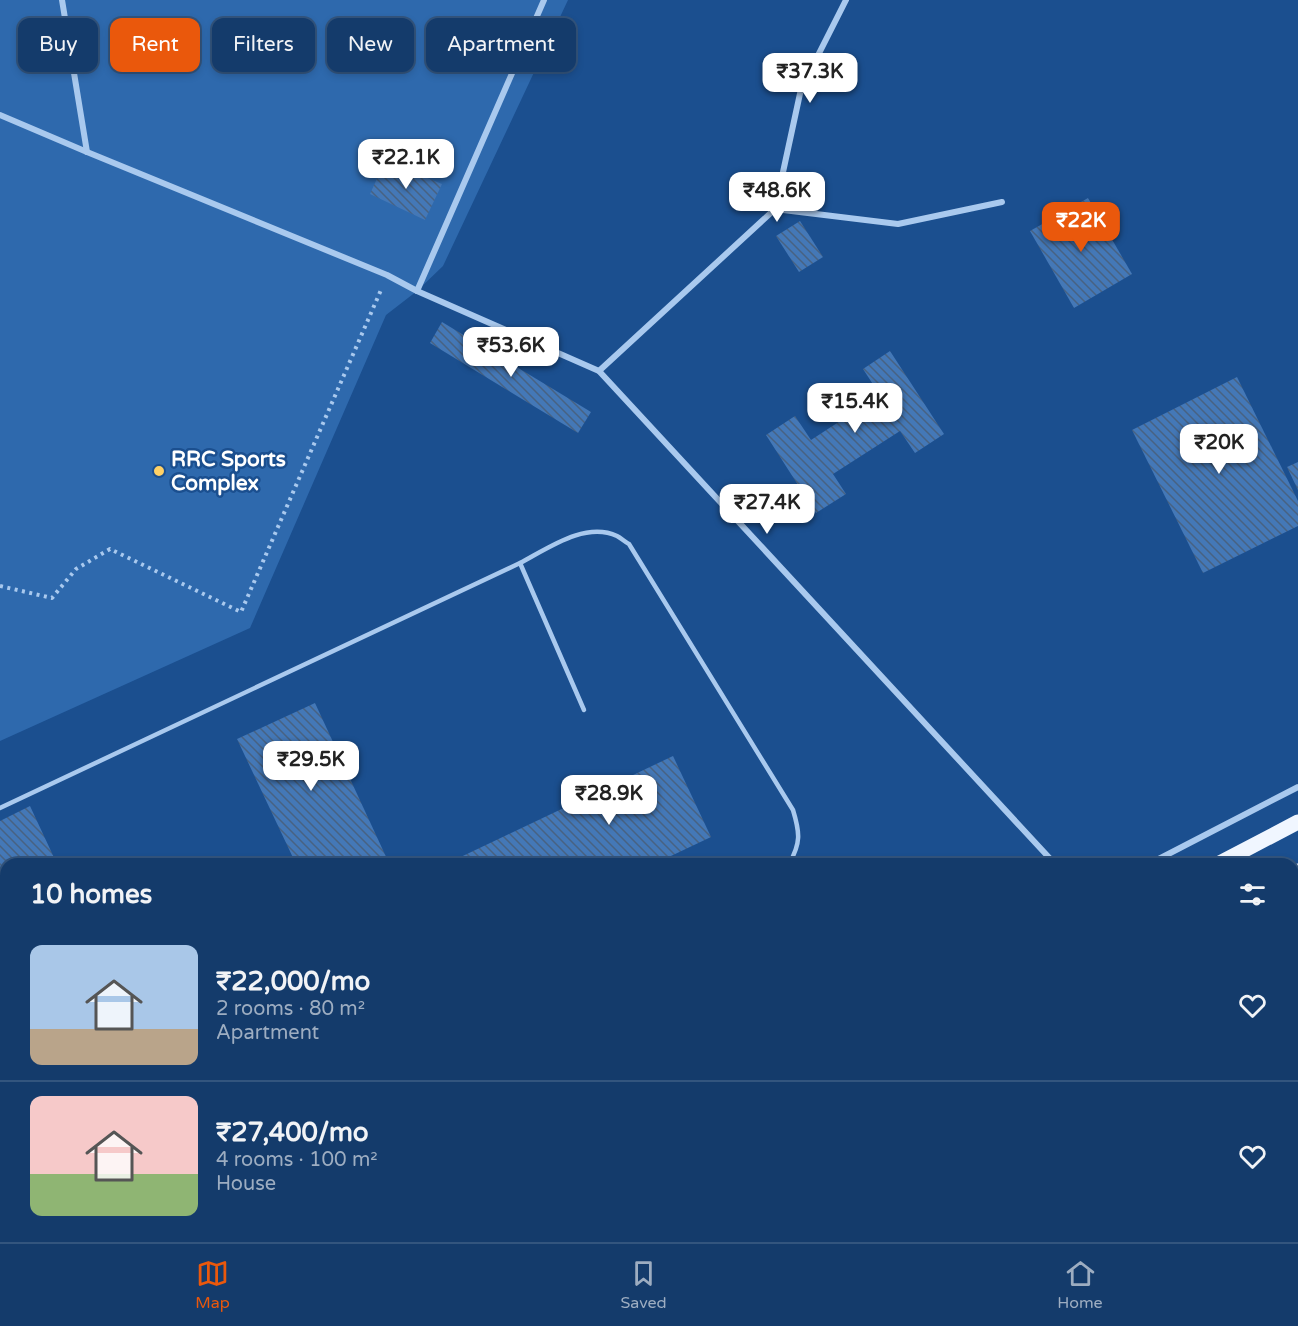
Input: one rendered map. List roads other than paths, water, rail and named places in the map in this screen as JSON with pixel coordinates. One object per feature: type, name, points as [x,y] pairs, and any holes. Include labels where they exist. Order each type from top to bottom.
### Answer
[{"type":"main road","points":[[1229,858],[1298,822]]},
{"type":"street","points":[[62,0],[87,152]]},
{"type":"street","points":[[417,291],[544,0]]},
{"type":"street","points":[[599,372],[775,208],[801,89],[846,0]]},
{"type":"street","points":[[0,115],[387,275],[417,291],[599,372],[1049,858]]},
{"type":"street","points":[[775,208],[898,224],[1002,202]]},
{"type":"street","points":[[1161,858],[1298,787]]},
{"type":"lane","points":[[0,808],[578,534],[601,531],[618,536],[629,544],[793,810],[799,837],[792,858]]},
{"type":"lane","points":[[520,563],[584,710]]},
{"type":"place","name":"RRC Sports Complex","points":[[159,471]]}]
